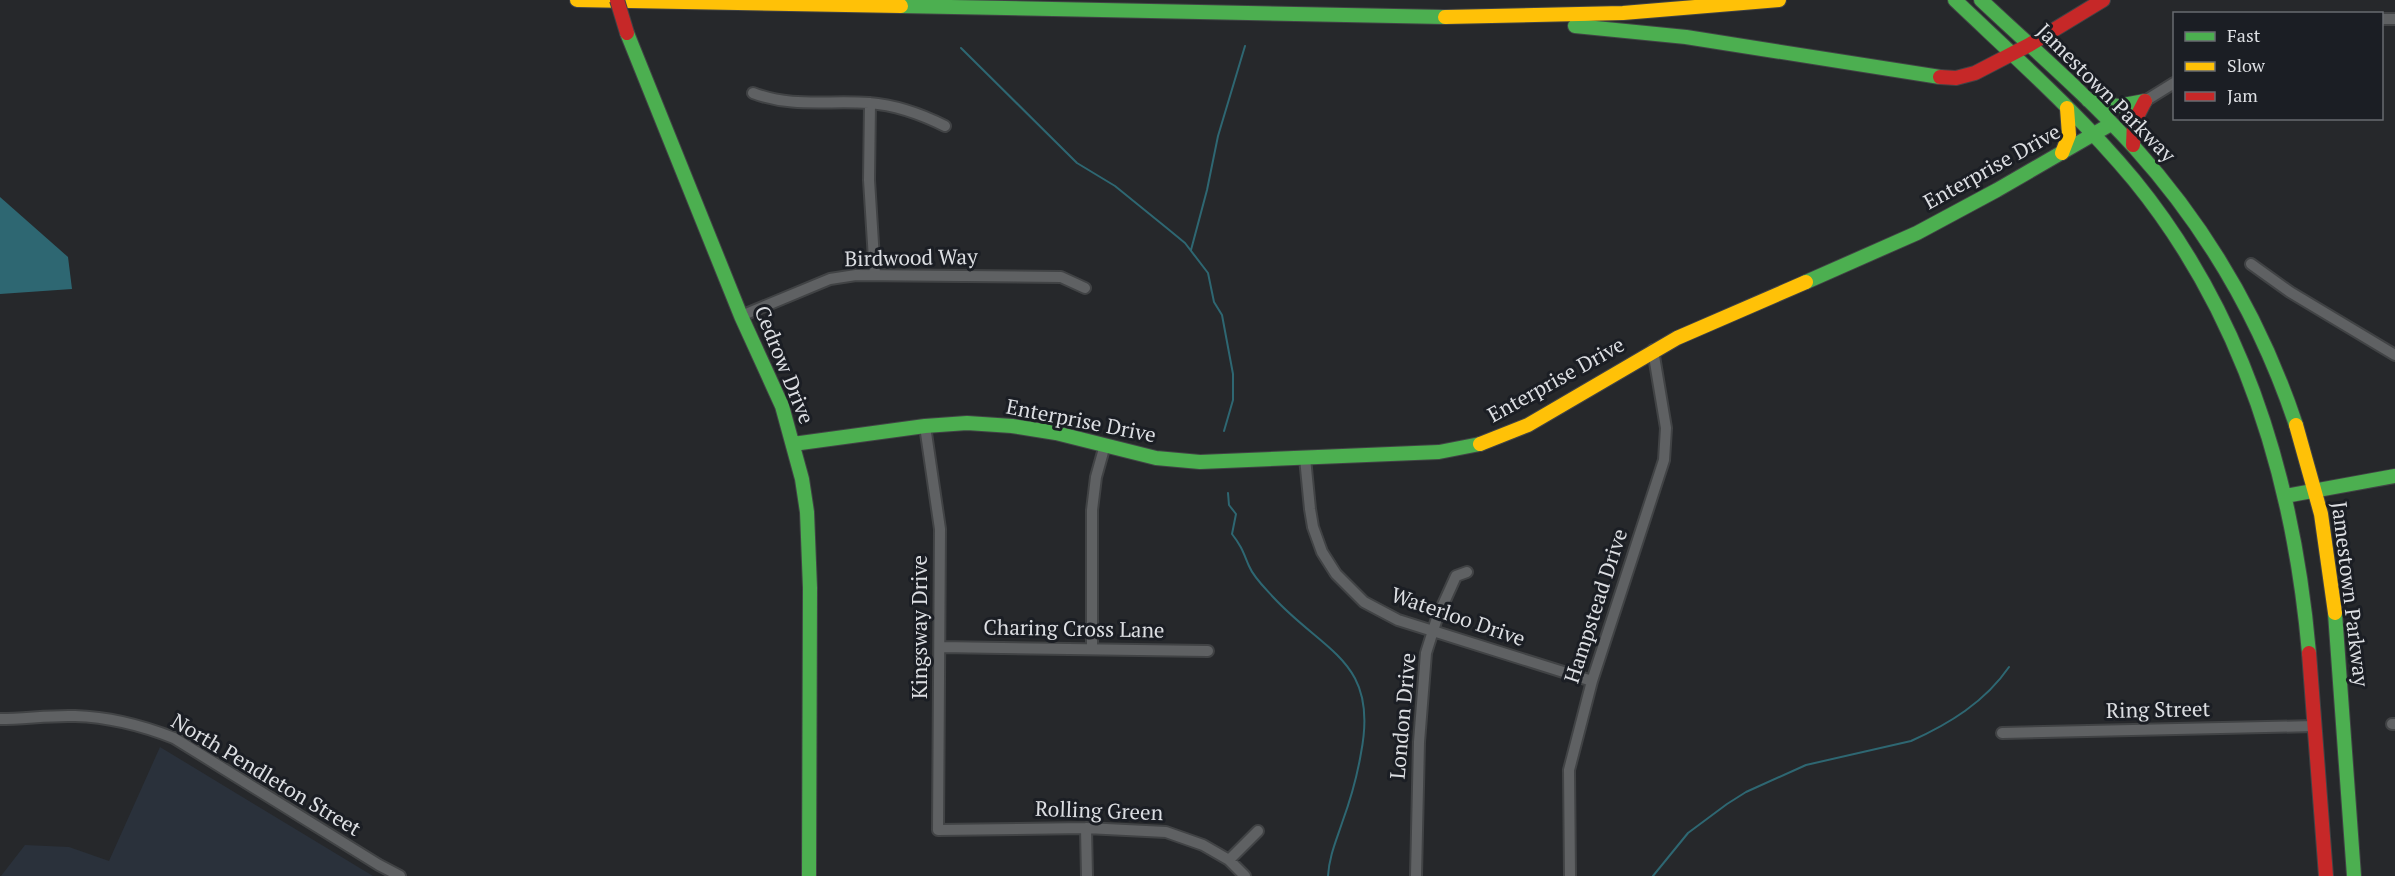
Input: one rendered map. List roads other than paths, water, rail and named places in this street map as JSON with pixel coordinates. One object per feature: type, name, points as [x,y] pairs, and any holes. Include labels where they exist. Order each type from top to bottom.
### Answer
[{"type":"main road","points":[[576,0],[1479,18],[1635,13],[1779,0]]},
{"type":"main road","name":"Cedrow Drive","points":[[617,0],[627,33],[741,316],[782,406],[802,479],[809,544],[809,876]]},
{"type":"main road","name":"Jamestown Parkway","points":[[1981,0],[2133,145],[2193,220],[2230,277],[2246,307],[2284,392],[2315,491],[2323,530],[2334,609],[2354,876]]},
{"type":"main road","points":[[1479,18],[1655,33],[1946,78],[1975,73],[2029,45],[2103,0]]},
{"type":"main road","name":"Jamestown Parkway","points":[[1955,1],[2093,134],[2156,209],[2191,261],[2235,344],[2258,402],[2294,535],[2305,612],[2326,876]]},
{"type":"main road","points":[[2088,100],[2118,106],[2145,101]]},
{"type":"main road","points":[[2133,145],[2133,122],[2145,101]]},
{"type":"main road","points":[[2062,153],[2069,135],[2067,108]]},
{"type":"main road","name":"Enterprise Drive","points":[[793,444],[925,426],[967,423],[1012,426],[1155,458],[1200,462],[1439,452],[1485,443],[1528,425],[1653,350],[1890,247],[1971,205],[2110,124]]},
{"type":"main road","points":[[2285,496],[2395,476]]},
{"type":"street","points":[[2145,101],[2173,84]]},
{"type":"street","points":[[753,93],[785,103],[870,103],[911,111],[945,126]]},
{"type":"street","points":[[870,103],[869,164],[875,275]]},
{"type":"street","points":[[2251,264],[2290,292],[2395,355]]},
{"type":"street","name":"Birdwood Way","points":[[741,316],[830,279],[875,275],[1061,277],[1085,288]]},
{"type":"street","name":"Hampstead Drive","points":[[1570,876],[1569,770],[1592,681],[1664,460],[1666,428],[1653,350]]},
{"type":"street","name":"Kingsway Drive","points":[[925,426],[940,529],[938,830]]},
{"type":"street","points":[[1092,649],[1092,510],[1095,477],[1105,445]]},
{"type":"street","name":"Waterloo Drive","points":[[1305,458],[1313,527],[1323,552],[1336,574],[1353,593],[1376,610],[1398,620],[1592,681]]},
{"type":"street","name":"London Drive","points":[[1416,876],[1419,742],[1426,653],[1456,576],[1467,572]]},
{"type":"street","name":"Charing Cross Lane","points":[[940,647],[1208,651]]},
{"type":"street","name":"North Pendleton Street","points":[[0,719],[73,716],[110,718],[142,726],[174,738],[400,876]]},
{"type":"street","name":"Ring Street","points":[[2002,733],[2315,726]]},
{"type":"street","points":[[1086,828],[1087,876]]},
{"type":"street","name":"Rolling Green","points":[[938,830],[1086,828],[1166,832],[1187,838],[1229,860],[1245,876]]},
{"type":"street","points":[[1229,860],[1258,831]]},
{"type":"water","points":[[0,197],[68,257],[72,289],[0,294]]},
{"type":"waterway","points":[[1191,250],[1218,136],[1245,46]]},
{"type":"waterway","points":[[961,48],[1077,163],[1115,186],[1185,243],[1208,273],[1214,302],[1222,315],[1233,374],[1233,400],[1224,431]]},
{"type":"waterway","points":[[1228,493],[1229,505],[1236,514],[1232,534],[1254,575],[1293,617],[1343,662],[1355,678],[1362,698],[1365,722],[1361,753],[1350,798],[1331,856],[1328,876]]},
{"type":"waterway","points":[[1653,876],[1688,833],[1746,792],[1806,765],[1911,741],[1965,711],[1989,691],[2009,667]]}]
